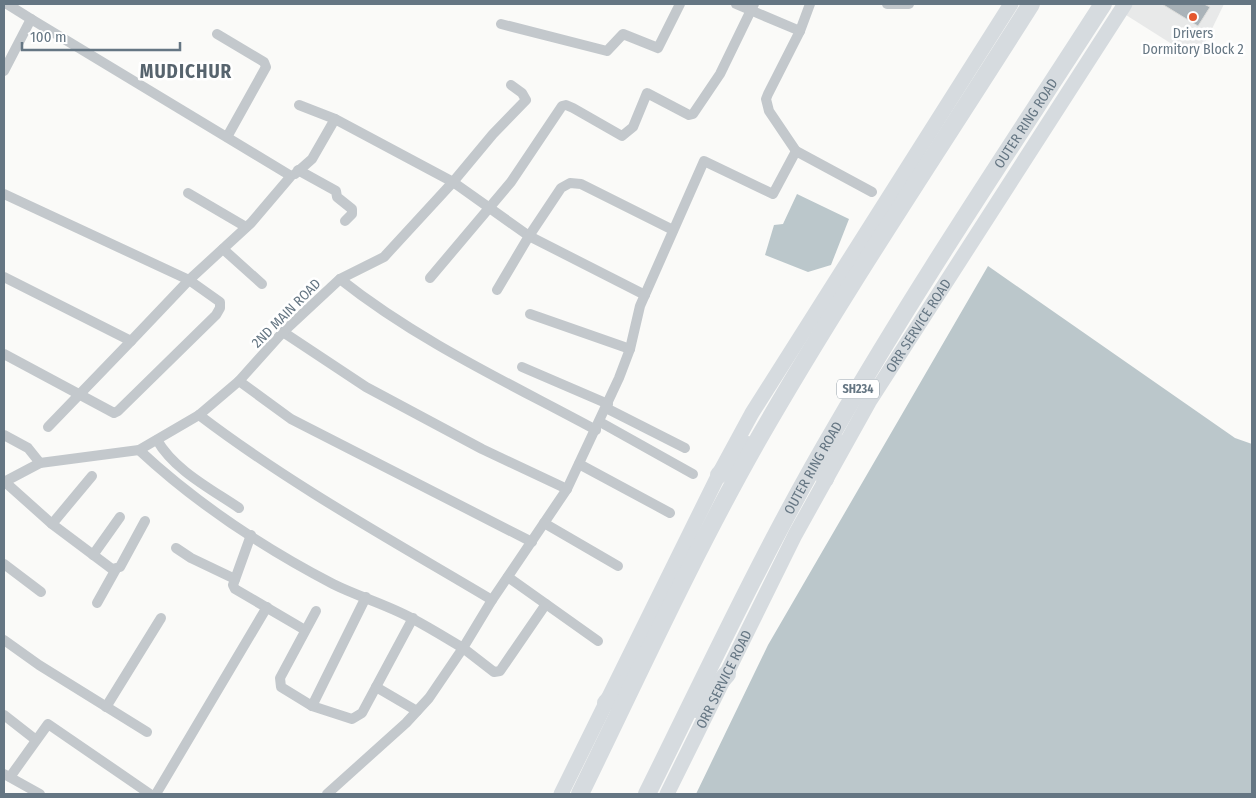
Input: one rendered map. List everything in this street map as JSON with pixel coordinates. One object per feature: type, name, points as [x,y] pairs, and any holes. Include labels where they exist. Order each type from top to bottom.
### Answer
[{"type":"highway","points":[[580,794],[731,489],[766,427],[830,320],[1031,4]]},
{"type":"highway","name":"OUTER RING ROAD","points":[[647,794],[786,518],[842,416],[1103,4]]},
{"type":"highway","points":[[825,479],[842,416]]},
{"type":"highway","points":[[719,475],[766,427]]},
{"type":"highway","points":[[606,703],[645,662]]},
{"type":"highway","points":[[680,726],[727,674]]},
{"type":"main road","points":[[561,794],[719,475],[788,355],[1011,4]]},
{"type":"main road","name":"ORR SERVICE ROAD","points":[[667,794],[825,479],[869,402],[1125,4]]},
{"type":"street","points":[[7,4],[227,136],[295,173],[336,191],[337,197],[352,209],[352,214],[345,221]]},
{"type":"street","points":[[501,24],[607,50],[623,34],[658,48],[680,4]]},
{"type":"street","points":[[736,4],[752,7],[800,31]]},
{"type":"street","points":[[810,4],[800,31],[779,70],[766,100],[773,118],[796,151],[872,192]]},
{"type":"street","points":[[887,4],[909,4]]},
{"type":"street","points":[[430,278],[527,160],[562,106],[566,105],[573,108],[622,136],[633,126],[647,93],[689,115],[693,114],[720,74],[752,7]]},
{"type":"street","points":[[4,71],[31,18]]},
{"type":"street","points":[[217,34],[264,62],[266,67],[266,71],[227,136]]},
{"type":"street","name":"2ND MAIN ROAD","points":[[4,482],[40,463],[139,450],[199,415],[239,381],[283,332],[340,279],[384,257],[453,182],[493,134],[526,100],[522,93],[512,86]]},
{"type":"street","points":[[299,104],[336,119],[453,182],[490,206],[529,236],[645,295]]},
{"type":"street","points":[[48,427],[82,394],[190,280],[246,228],[295,173],[312,159],[336,119]]},
{"type":"street","points":[[332,793],[418,711],[429,698],[567,489],[607,406],[630,349],[640,306],[704,162],[773,194],[796,151]]},
{"type":"street","points":[[497,290],[529,236],[561,188],[570,183],[581,184],[673,230]]},
{"type":"street","points":[[188,193],[246,228]]},
{"type":"street","points":[[4,194],[190,280],[220,302],[220,308],[216,315],[118,411],[109,412],[82,394],[4,354]]},
{"type":"street","points":[[223,249],[262,284]]},
{"type":"street","points":[[4,277],[131,341]]},
{"type":"street","points":[[340,279],[397,321],[440,347],[694,474]]},
{"type":"street","points":[[530,314],[630,349]]},
{"type":"street","points":[[283,332],[366,387],[482,449],[567,489]]},
{"type":"street","points":[[522,367],[607,406],[685,448]]},
{"type":"street","points":[[239,381],[291,419],[532,542]]},
{"type":"street","points":[[199,415],[245,450],[302,487],[492,600]]},
{"type":"street","points":[[4,435],[28,448],[40,463]]},
{"type":"street","points":[[157,440],[163,450],[174,461],[240,508]]},
{"type":"street","points":[[139,450],[162,471],[251,535],[334,584],[413,618],[462,648],[494,672],[500,671],[546,604]]},
{"type":"street","points":[[579,464],[670,514]]},
{"type":"street","points":[[52,524],[92,476]]},
{"type":"street","points":[[4,482],[52,524],[112,569],[116,569]]},
{"type":"street","points":[[93,555],[120,517]]},
{"type":"street","points":[[96,603],[116,569],[120,567],[145,521]]},
{"type":"street","points":[[544,524],[618,566]]},
{"type":"street","points":[[251,535],[234,579],[233,585],[235,589],[305,630]]},
{"type":"street","points":[[176,548],[191,558],[234,579]]},
{"type":"street","points":[[4,564],[42,592]]},
{"type":"street","points":[[508,577],[598,641]]},
{"type":"street","points":[[312,706],[366,597]]},
{"type":"street","points":[[156,794],[267,607]]},
{"type":"street","points":[[316,610],[280,682],[281,687],[312,706],[352,719],[362,713],[413,618]]},
{"type":"street","points":[[106,707],[161,618]]},
{"type":"street","points":[[4,640],[39,665],[147,732]]},
{"type":"street","points":[[376,687],[418,711]]},
{"type":"street","points":[[4,716],[36,740]]},
{"type":"street","points":[[40,794],[7,776],[48,724],[150,794]]},
{"type":"shaded area","points":[[1133,4],[1224,4],[1207,39],[1194,58],[1126,15]]},
{"type":"shaded area","points":[[797,194],[849,219],[831,265],[808,272],[765,255],[774,225],[783,224]]},
{"type":"shaded area","points":[[988,266],[1235,438],[1252,444],[1252,794],[696,794],[768,645]]},
{"type":"building","name":"Drivers Dormitory Block 2","points":[[1162,4],[1204,4],[1210,7],[1198,26]]},
{"type":"place","name":"Drivers Dormitory Block 2","points":[[1193,17]]},
{"type":"district","name":"MUDICHUR","points":[[186,71]]}]
